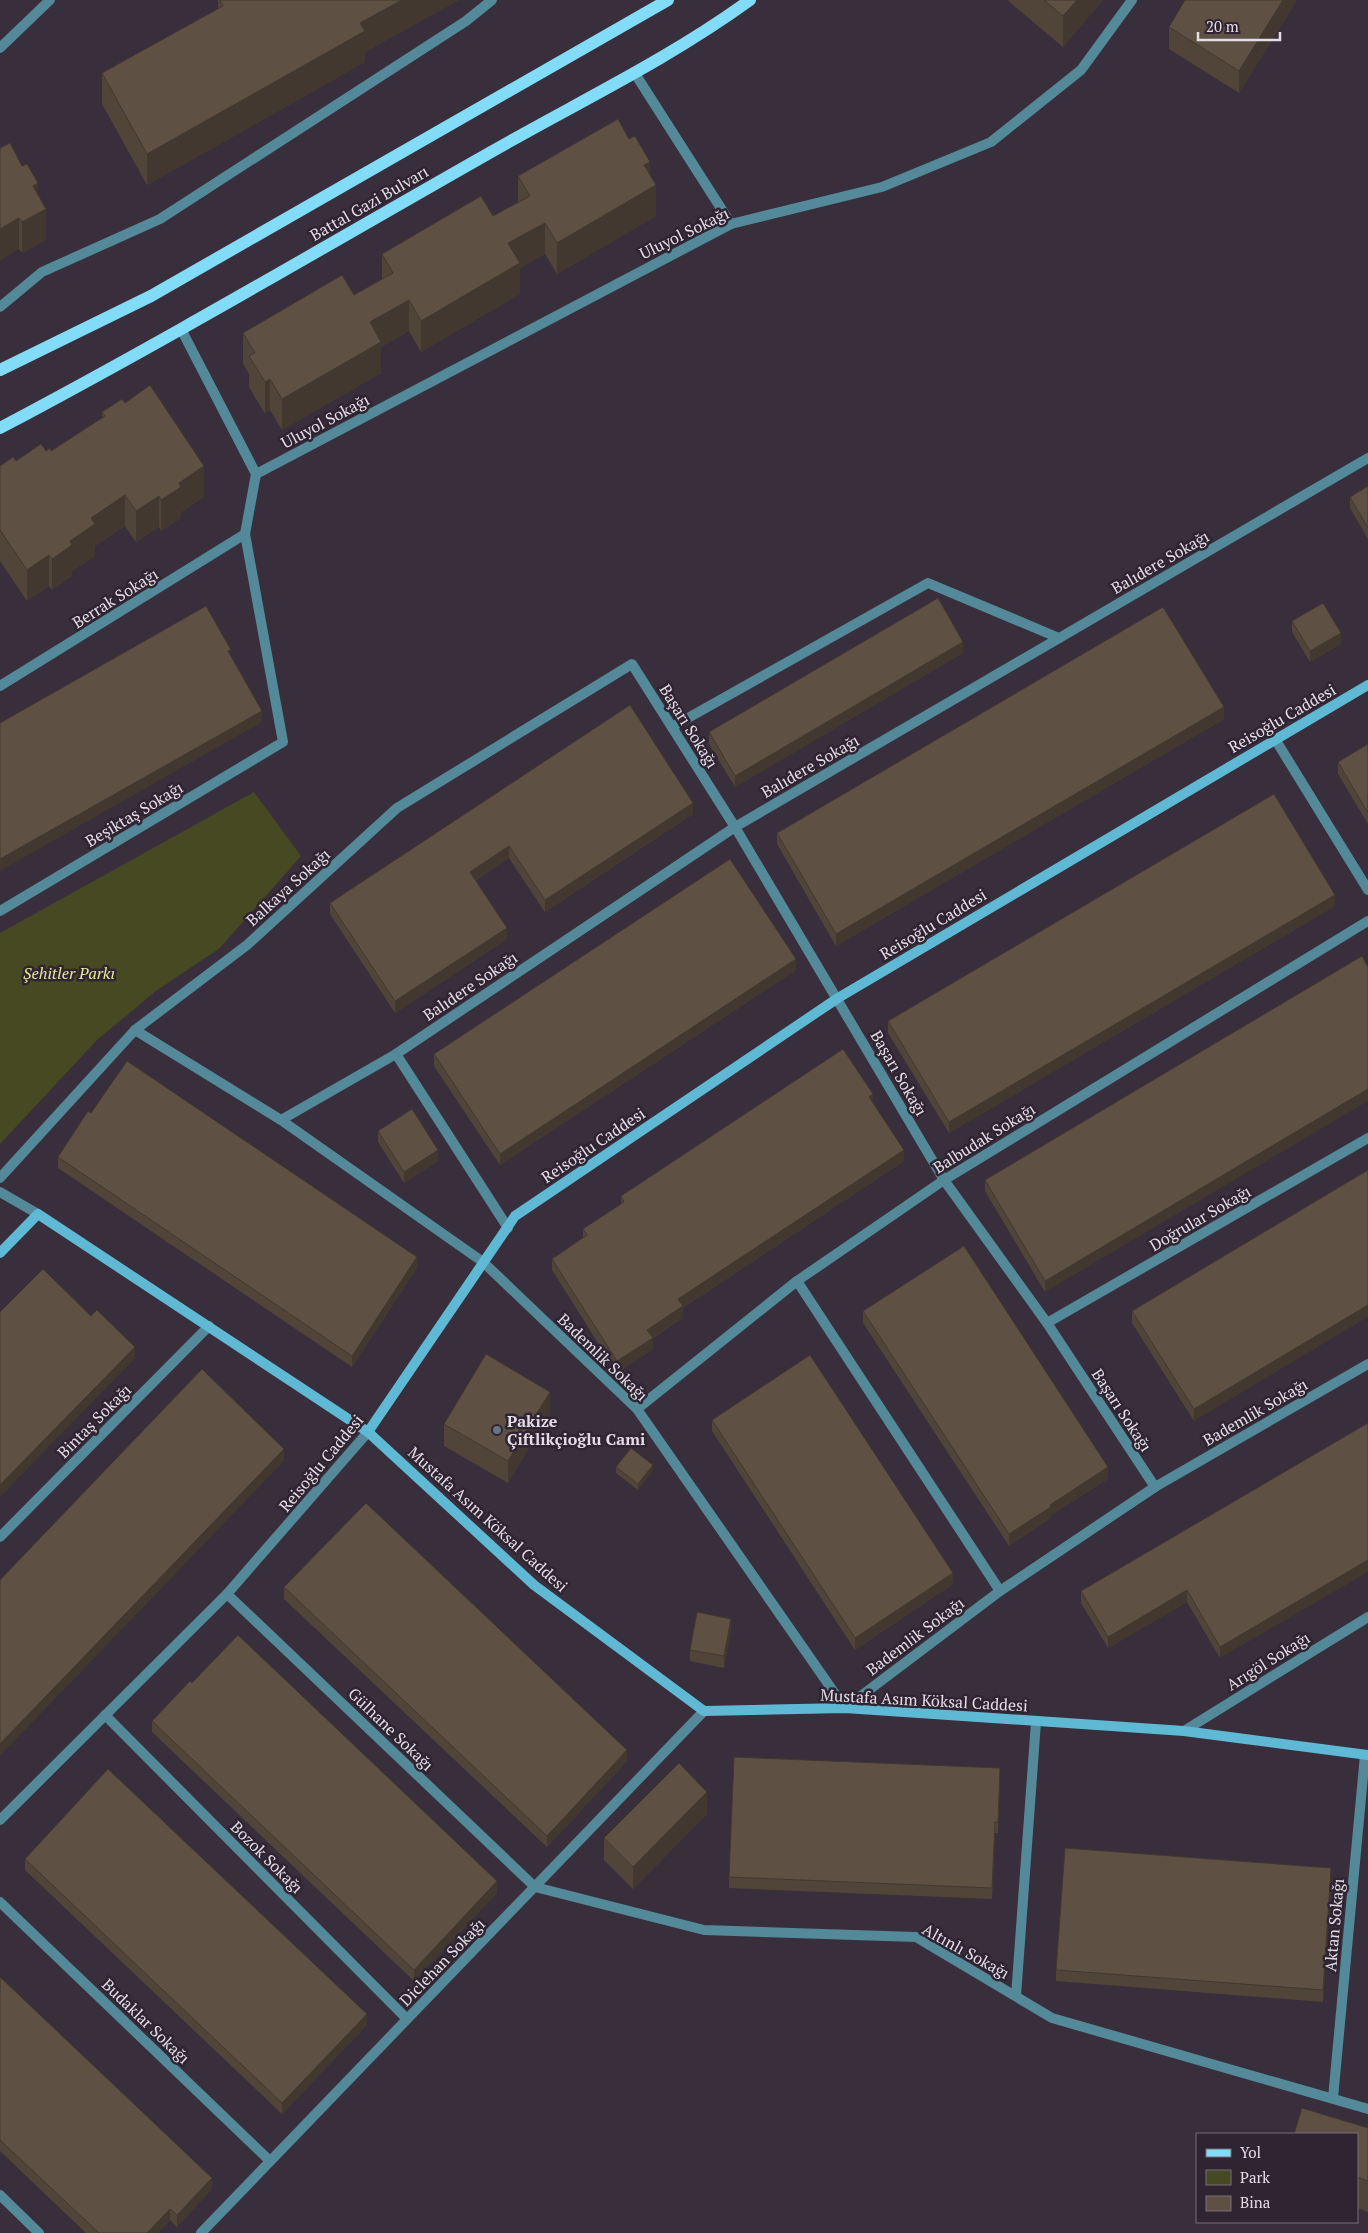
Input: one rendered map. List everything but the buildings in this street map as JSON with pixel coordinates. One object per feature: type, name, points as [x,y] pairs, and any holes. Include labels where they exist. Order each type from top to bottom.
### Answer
[{"type":"main road","name":"Battal Gazi Bulvarı","points":[[0,370],[151,296],[668,0]]},
{"type":"main road","name":"Battal Gazi Bulvarı","points":[[0,428],[181,330],[709,30],[750,0]]},
{"type":"street","points":[[0,48],[50,0]]},
{"type":"street","points":[[0,307],[42,272],[160,219],[466,21],[492,0]]},
{"type":"street","name":"Uluyol Sokağı","points":[[256,474],[731,224],[882,187],[991,142],[1081,70],[1132,0]]},
{"type":"street","points":[[634,72],[731,224]]},
{"type":"street","points":[[181,330],[256,474],[245,534]]},
{"type":"street","name":"Balıdere Sokağı","points":[[281,1120],[396,1054],[735,827],[1368,458]]},
{"type":"street","name":"Berrak Sokağı","points":[[0,686],[245,534]]},
{"type":"street","name":"Beşiktaş Sokağı","points":[[0,911],[283,742],[245,534]]},
{"type":"street","points":[[672,727],[928,582],[1060,638]]},
{"type":"street","name":"Başarı Sokağı","points":[[632,664],[735,827],[838,998],[944,1180],[1047,1323],[1155,1487]]},
{"type":"street","name":"Balkaya Sokağı","points":[[0,1178],[135,1030],[247,945],[397,808],[632,664]]},
{"type":"street","name":"Reisoğlu Caddesi","points":[[0,1820],[227,1594],[368,1432],[516,1216],[838,998],[1368,685]]},
{"type":"street","points":[[1275,739],[1368,890]]},
{"type":"street","name":"Balbudak Sokağı","points":[[636,1409],[797,1281],[944,1180],[1368,921]]},
{"type":"street","name":"Bademlik Sokağı","points":[[135,1030],[281,1120],[483,1262],[636,1409],[845,1708],[1000,1591],[1155,1487],[1368,1364]]},
{"type":"street","points":[[396,1054],[508,1228]]},
{"type":"street","name":"Doğrular Sokağı","points":[[1047,1323],[1368,1138]]},
{"type":"street","points":[[0,1192],[38,1214],[0,1253]]},
{"type":"street","name":"Mustafa Asım Köksal Caddesi","points":[[38,1214],[368,1432],[534,1585],[704,1712],[845,1708],[1184,1731],[1367,1755]]},
{"type":"street","points":[[797,1281],[1000,1591]]},
{"type":"street","name":"Bintaş Sokağı","points":[[0,1537],[209,1326]]},
{"type":"street","name":"Gülhane Sokağı","points":[[227,1594],[535,1887]]},
{"type":"street","name":"Arıgöl Sokağı","points":[[1184,1731],[1368,1617]]},
{"type":"street","name":"Diclehan Sokağı","points":[[201,2233],[704,1712]]},
{"type":"street","name":"Bozok Sokağı","points":[[105,1715],[407,2019]]},
{"type":"street","points":[[1016,1996],[1036,1722]]},
{"type":"street","name":"Aktan Sokağı","points":[[1332,2098],[1367,1755]]},
{"type":"street","name":"Altınlı Sokağı","points":[[535,1887],[704,1930],[916,1937],[1052,2018],[1368,2109]]},
{"type":"street","name":"Budaklar Sokağı","points":[[0,1902],[270,2161]]},
{"type":"street","points":[[0,2195],[39,2233]]},
{"type":"green space","name":"Şehitler Parkı","points":[[254,792],[301,856],[220,948],[156,991],[97,1040],[0,1144],[0,933]]},
{"type":"place","name":"Pakize Çiftlikçioğlu Cami","points":[[497,1430]]}]
